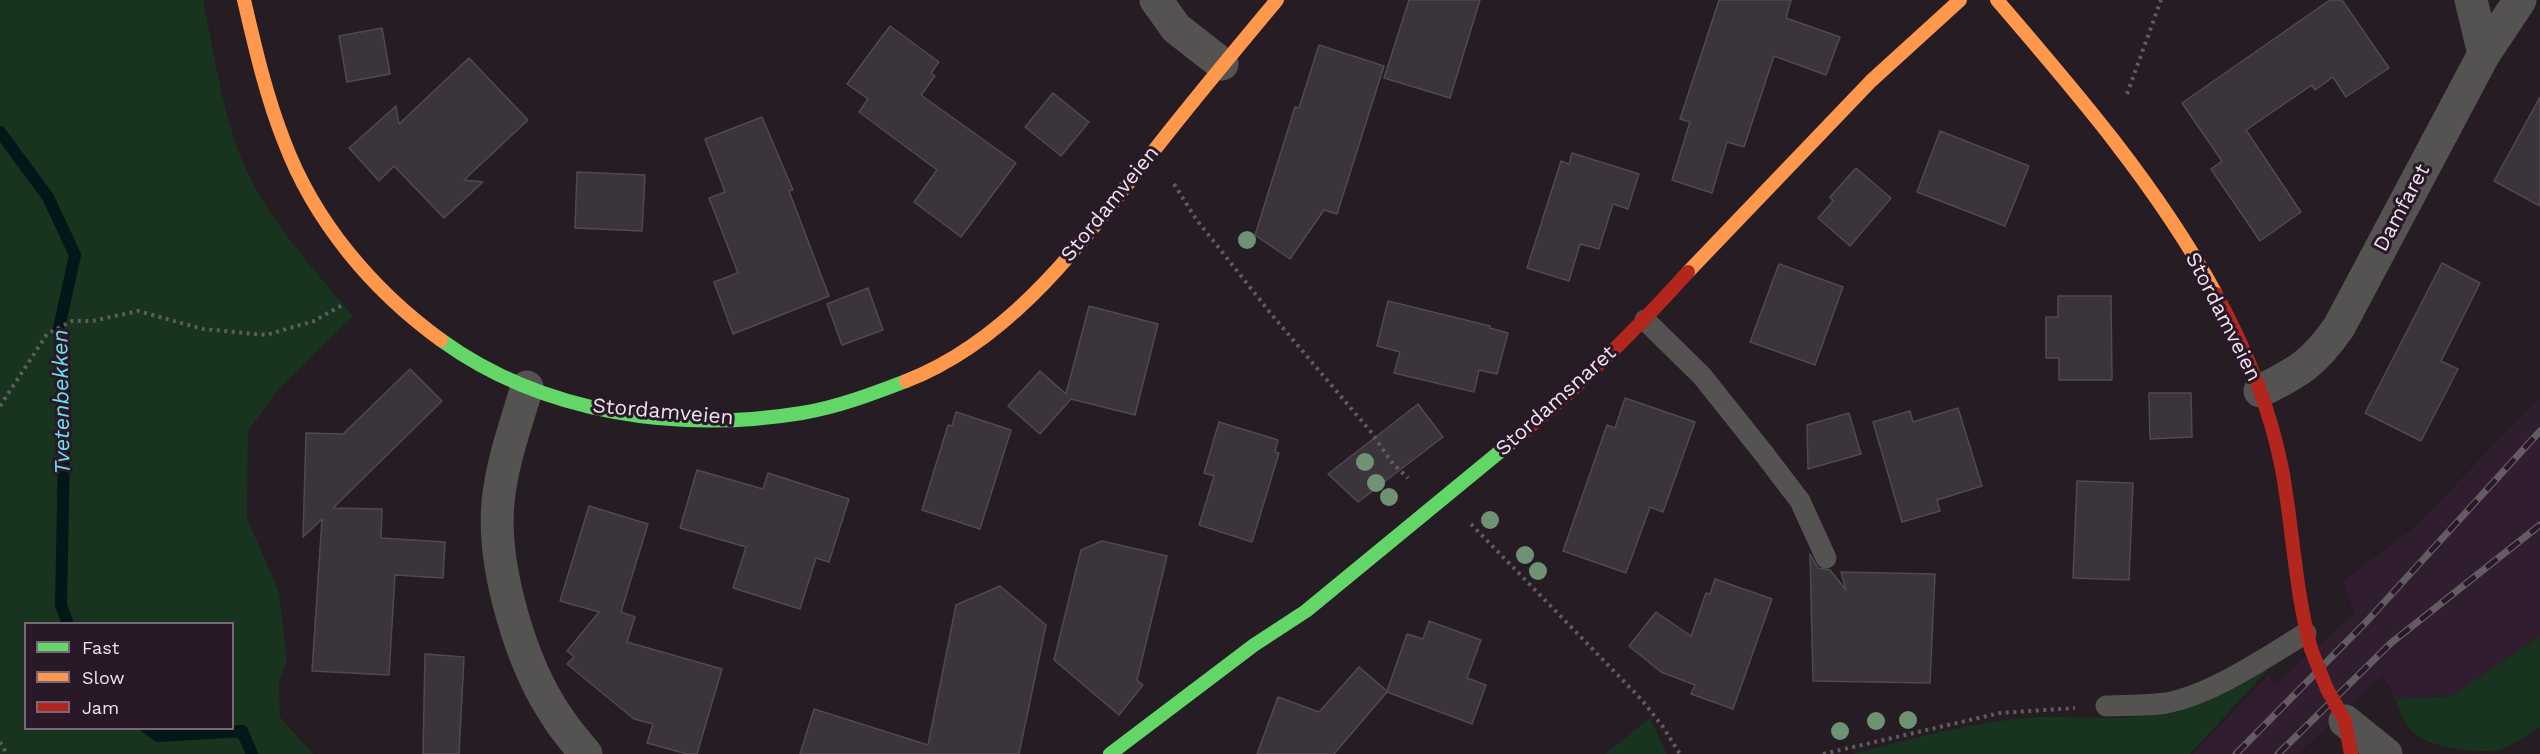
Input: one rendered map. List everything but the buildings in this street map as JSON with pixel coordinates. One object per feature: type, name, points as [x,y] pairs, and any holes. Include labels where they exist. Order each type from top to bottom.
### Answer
[{"type":"street","name":"Stordamveien","points":[[244,0],[272,111],[286,151],[303,185],[326,222],[350,254],[384,291],[422,326],[505,378],[559,399],[626,413],[730,421],[770,419],[848,402],[896,386],[968,348],[1025,302],[1087,234],[1222,64],[1277,0]]},
{"type":"street","points":[[1156,0],[1176,28],[1222,64]]},
{"type":"street","name":"Stordamsnaret","points":[[1110,754],[1254,645],[1305,610],[1553,408],[1645,320],[1871,81],[1960,0]]},
{"type":"street","name":"Stordamveien","points":[[1998,0],[2106,131],[2142,179],[2212,288],[2243,348],[2276,442],[2286,488],[2298,588],[2309,641],[2327,689],[2363,742]]},
{"type":"street","points":[[2470,0],[2484,54]]},
{"type":"street","name":"Damfaret","points":[[2260,391],[2310,364],[2323,351],[2339,327],[2484,54],[2520,0]]},
{"type":"street","points":[[527,387],[502,477],[498,531],[500,563],[507,601],[537,679],[557,717],[586,754]]},
{"type":"lane","points":[[1645,320],[1702,376],[1800,501],[1826,558]]},
{"type":"lane","points":[[2106,706],[2165,703],[2182,698],[2207,689],[2269,656],[2309,641]]},
{"type":"path","points":[[2106,131],[2123,106],[2161,0]]},
{"type":"path","points":[[1147,160],[1168,177],[1196,219],[1272,315],[1371,432],[1393,464],[1442,500],[1642,700],[1680,754]]},
{"type":"path","points":[[0,406],[47,334],[72,321],[92,321],[138,311],[203,329],[266,335],[314,321],[350,301]]},
{"type":"path","points":[[1823,754],[2000,712],[2106,706]]},
{"type":"path","points":[[0,742],[7,754]]},
{"type":"shaded area","points":[[2540,398],[2540,636],[2452,696],[2396,699],[2382,675],[2300,752],[2301,754],[2193,754],[2269,674],[2274,686],[2354,613],[2343,581],[2411,530]]},
{"type":"green space","points":[[0,0],[203,0],[229,121],[252,182],[277,222],[306,261],[353,316],[278,390],[248,431],[247,518],[279,592],[287,661],[279,682],[280,717],[313,754],[0,754]]},
{"type":"green space","points":[[2540,636],[2540,727],[2499,750],[2477,751],[2452,748],[2427,741],[2417,736],[2405,722],[2396,699],[2452,696]]},
{"type":"green space","points":[[2265,668],[2267,671],[2190,754],[1853,754],[1993,722],[2041,717],[2116,718],[2145,715],[2186,702]]},
{"type":"green space","points":[[1650,718],[1667,754],[1605,754]]},
{"type":"waterway","name":"Tvetenbekken","points":[[0,132],[48,197],[75,255],[59,328],[65,400],[61,605],[67,622]]},
{"type":"waterway","name":"Tvetenbekken","points":[[150,730],[158,736],[242,731],[252,754]]},
{"type":"railway","points":[[2236,754],[2368,620],[2540,431]]},
{"type":"railway","points":[[2278,754],[2391,643],[2540,525]]},
{"type":"traffic: fast","points":[[441,340],[481,365],[523,385],[568,401],[614,412],[661,418],[755,419],[802,413],[842,404],[906,381]]},
{"type":"traffic: fast","points":[[1110,754],[1254,645],[1306,611],[1514,440]]},
{"type":"traffic: slow","points":[[244,0],[272,107],[284,141],[311,199],[348,252],[369,276],[392,299],[441,340]]},
{"type":"traffic: slow","points":[[906,381],[945,363],[981,339],[1015,312],[1046,282],[1103,216],[1277,0]]},
{"type":"traffic: slow","points":[[1688,272],[1871,81],[1960,0]]},
{"type":"traffic: slow","points":[[1997,0],[2086,105],[2142,178],[2193,254],[2216,294]]},
{"type":"traffic: jam","points":[[1514,440],[1604,359],[1688,272]]},
{"type":"traffic: jam","points":[[2216,294],[2256,379],[2277,446],[2286,492],[2301,604],[2311,649]]},
{"type":"traffic: jam","points":[[2311,649],[2327,689],[2345,721]]},
{"type":"traffic: jam","points":[[2345,721],[2351,754]]}]
